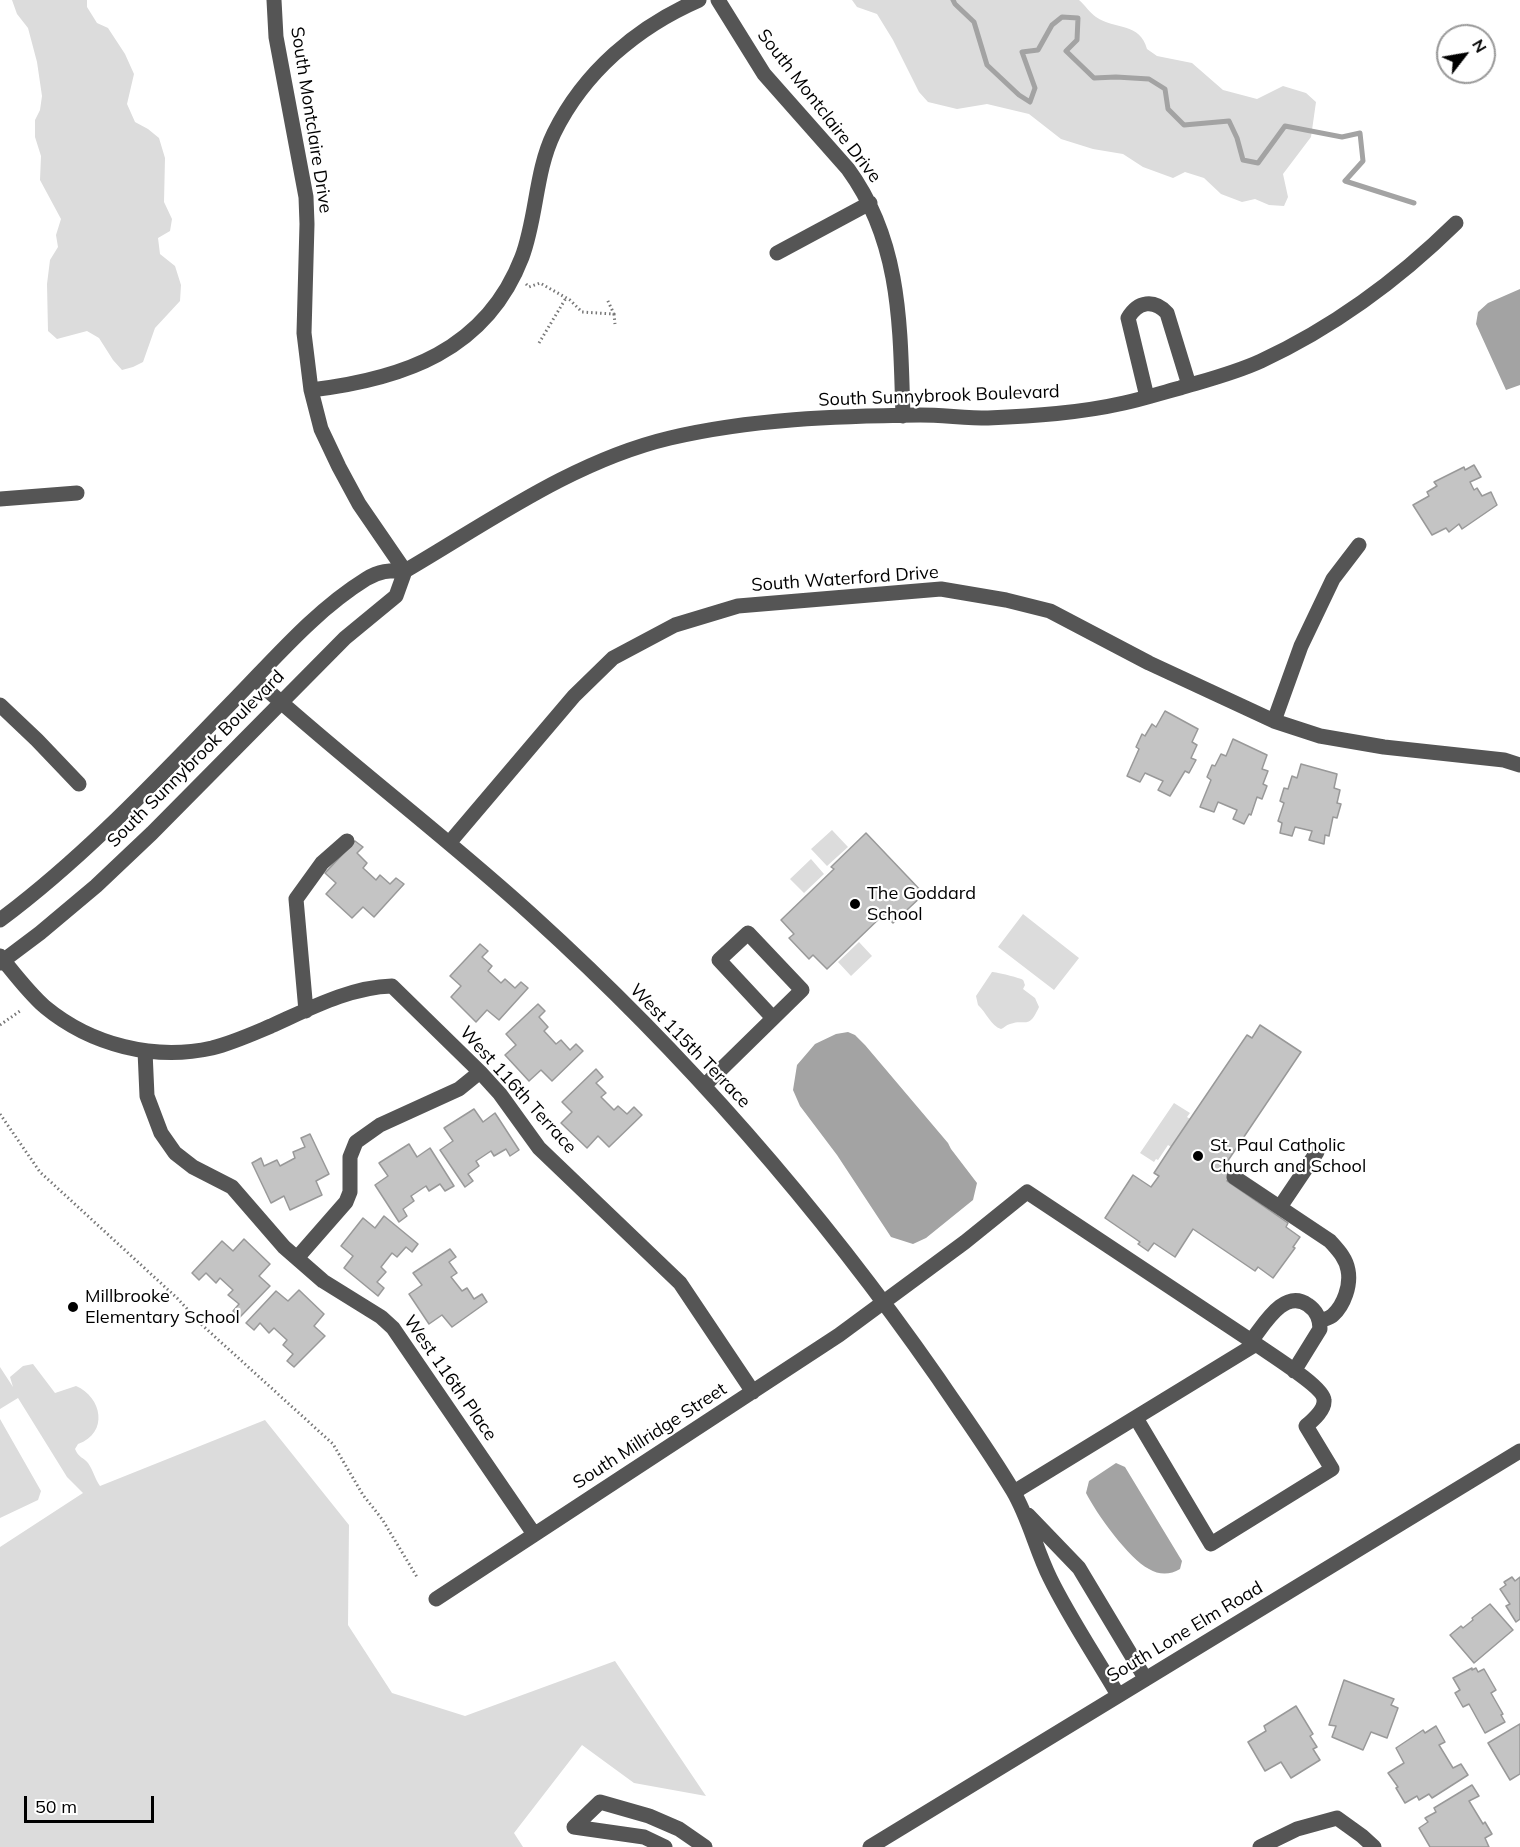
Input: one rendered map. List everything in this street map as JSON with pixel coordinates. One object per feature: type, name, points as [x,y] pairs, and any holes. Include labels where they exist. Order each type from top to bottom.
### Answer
[{"type":"street","name":"South Montclaire Drive","points":[[274,0],[276,37],[306,197],[304,333],[311,390],[321,429],[339,467],[359,504],[405,571]]},
{"type":"street","points":[[311,390],[364,382],[412,368],[440,355],[471,333],[500,299],[522,256],[542,167],[554,134],[570,106],[592,76],[634,37],[658,21],[699,0]]},
{"type":"street","name":"South Montclaire Drive","points":[[718,0],[764,74],[838,155],[870,202],[887,253],[898,299],[903,416]]},
{"type":"street","points":[[777,253],[870,202]]},
{"type":"street","name":"South Sunnybrook Boulevard","points":[[0,920],[95,841],[312,622],[351,590],[383,571],[405,571],[573,474],[607,459],[667,439],[768,420],[903,416],[986,418],[1061,413],[1125,403],[1190,385],[1259,362],[1321,330],[1368,298],[1422,256],[1456,223]]},
{"type":"street","points":[[1147,397],[1128,318],[1133,309],[1142,304],[1151,302],[1161,306],[1167,313],[1190,385]]},
{"type":"street","points":[[0,499],[77,494]]},
{"type":"street","points":[[1274,721],[1301,645],[1333,579],[1359,545]]},
{"type":"street","name":"South Sunnybrook Boulevard","points":[[1,960],[96,886],[152,833],[345,638],[396,596],[405,571]]},
{"type":"street","name":"South Waterford Drive","points":[[450,843],[574,696],[613,658],[675,625],[738,606],[941,589],[1006,600],[1050,611],[1149,663],[1274,721],[1320,736],[1384,747],[1504,760],[1520,765]]},
{"type":"street","name":"West 115th Terrace","points":[[255,679],[533,916],[590,970],[704,1086],[794,1188],[937,1377],[1014,1492],[1050,1578],[1118,1695]]},
{"type":"street","points":[[0,705],[30,732],[79,784]]},
{"type":"street","points":[[306,1011],[296,899],[322,863],[347,842]]},
{"type":"street","points":[[704,1086],[802,990],[748,933],[719,960],[773,1017]]},
{"type":"street","name":"West 116th Terrace","points":[[1,960],[45,1006],[88,1034],[118,1045],[168,1053],[213,1048],[373,987],[392,986],[480,1072],[521,1121],[539,1148],[680,1283],[753,1392]]},
{"type":"street","name":"West 116th Place","points":[[145,1051],[147,1096],[161,1133],[175,1154],[193,1167],[232,1187],[276,1239],[323,1281],[368,1309],[393,1328],[534,1534]]},
{"type":"street","points":[[297,1258],[346,1202],[351,1184],[350,1158],[356,1142],[380,1125],[459,1089],[480,1072]]},
{"type":"street","points":[[1280,1208],[1317,1152]]},
{"type":"street","points":[[1234,1177],[1330,1241],[1341,1253],[1348,1270],[1347,1290],[1342,1304],[1332,1317],[1320,1321]]},
{"type":"street","name":"South Millridge Street","points":[[436,1599],[753,1392],[883,1303],[1027,1192],[1254,1342]]},
{"type":"street","points":[[1014,1492],[1136,1418],[1254,1342],[1275,1312],[1291,1300],[1298,1299],[1312,1307],[1320,1321],[1320,1329],[1294,1371]]},
{"type":"street","points":[[1136,1418],[1211,1544],[1332,1469],[1306,1426],[1322,1409],[1325,1401],[1323,1395],[1314,1385],[1254,1342]]},
{"type":"street","name":"South Lone Elm Road","points":[[870,1847],[1520,1451]]},
{"type":"street","name":"West 115th Terrace","points":[[1022,1508],[1079,1568],[1145,1678]]},
{"type":"street","points":[[665,1847],[644,1837],[574,1827],[600,1802],[649,1816],[680,1828],[705,1847]]},
{"type":"street","points":[[1260,1847],[1297,1829],[1337,1818],[1374,1847]]},
{"type":"path","points":[[522,281],[528,287],[540,283],[566,298],[582,312],[614,314]]},
{"type":"path","points":[[539,343],[566,298]]},
{"type":"path","points":[[607,299],[614,314],[615,324]]},
{"type":"path","points":[[0,1025],[20,1011]]},
{"type":"path","points":[[0,1114],[40,1172],[177,1298],[202,1325],[333,1444],[363,1495],[382,1519],[417,1577]]},
{"type":"shaded area","points":[[12,0],[87,0],[87,7],[97,23],[108,28],[125,54],[134,74],[127,104],[135,122],[159,138],[165,158],[164,202],[172,219],[170,231],[158,238],[160,254],[175,266],[181,285],[180,301],[155,328],[143,362],[133,367],[122,370],[99,338],[87,331],[57,339],[48,331],[47,284],[50,260],[58,247],[56,235],[61,219],[40,180],[41,156],[35,137],[35,120],[40,110],[42,96],[37,62],[28,28],[17,14]]},
{"type":"shaded area","points":[[852,0],[1079,0],[1103,21],[1139,34],[1147,49],[1157,56],[1192,63],[1223,90],[1257,99],[1283,86],[1306,93],[1316,102],[1311,137],[1283,174],[1288,197],[1284,206],[1269,205],[1255,199],[1242,202],[1221,194],[1204,178],[1185,172],[1173,178],[1143,167],[1123,154],[1093,149],[1061,139],[1029,114],[987,104],[957,109],[928,102],[919,92],[877,14],[857,7]]},
{"type":"shaded area","points":[[1520,289],[1520,385],[1506,390],[1476,324],[1478,312],[1488,303]]},
{"type":"shaded area","points":[[832,830],[848,847],[827,866],[811,849]]},
{"type":"shaded area","points":[[811,859],[824,874],[804,893],[790,879]]},
{"type":"shaded area","points":[[1023,914],[1079,958],[1054,990],[998,947]]},
{"type":"shaded area","points":[[859,942],[872,956],[851,976],[838,962]]},
{"type":"shaded area","points":[[992,972],[1023,980],[1025,985],[1023,989],[1035,998],[1039,1007],[1032,1019],[1009,1024],[1001,1029],[994,1025],[978,1005],[976,996]]},
{"type":"shaded area","points":[[848,1032],[855,1035],[865,1045],[948,1143],[977,1183],[973,1200],[926,1238],[913,1244],[891,1237],[837,1155],[800,1106],[793,1090],[797,1065],[815,1044],[836,1034]]},
{"type":"shaded area","points":[[1174,1103],[1190,1113],[1187,1117],[1190,1119],[1171,1147],[1168,1145],[1158,1160],[1154,1162],[1140,1153]]},
{"type":"shaded area","points":[[33,1364],[55,1393],[76,1386],[92,1398],[96,1406],[98,1424],[88,1439],[78,1444],[75,1449],[88,1463],[100,1486],[265,1420],[349,1525],[348,1625],[392,1693],[465,1716],[615,1661],[706,1796],[634,1783],[582,1745],[514,1833],[523,1847],[0,1847],[0,1547],[83,1493],[67,1477],[18,1398],[0,1409],[0,1367],[13,1387],[10,1377],[23,1366]]},
{"type":"shaded area","points":[[0,1419],[41,1491],[38,1500],[0,1518]]},
{"type":"shaded area","points":[[1116,1463],[1125,1467],[1182,1561],[1180,1569],[1161,1573],[1141,1564],[1114,1535],[1091,1502],[1086,1493],[1089,1481]]},
{"type":"building","points":[[1474,465],[1481,477],[1470,482],[1474,490],[1477,488],[1482,496],[1491,492],[1497,505],[1462,529],[1459,524],[1449,532],[1446,528],[1432,535],[1413,505],[1429,496],[1427,492],[1437,486],[1434,482],[1464,467],[1465,470]]},
{"type":"building","points":[[1165,711],[1198,729],[1192,742],[1197,745],[1191,758],[1196,760],[1189,773],[1185,771],[1170,796],[1158,790],[1163,781],[1145,773],[1140,782],[1127,776],[1139,749],[1136,747],[1142,734],[1145,736],[1152,724],[1156,727]]},
{"type":"building","points":[[1233,739],[1267,755],[1262,769],[1268,771],[1263,784],[1267,786],[1262,799],[1257,797],[1251,815],[1249,814],[1244,824],[1233,819],[1237,810],[1218,802],[1214,812],[1200,807],[1211,780],[1207,777],[1212,765],[1215,766],[1221,754],[1226,756]]},
{"type":"building","points":[[1301,764],[1337,774],[1334,788],[1340,790],[1337,803],[1341,804],[1337,818],[1333,817],[1329,836],[1325,835],[1324,844],[1309,840],[1312,831],[1295,827],[1292,836],[1280,833],[1282,823],[1278,821],[1284,803],[1280,801],[1284,788],[1288,789],[1292,776],[1297,778]]},
{"type":"building","name":"The Goddard School","points":[[866,833],[924,894],[893,923],[884,914],[827,969],[813,955],[809,959],[789,938],[794,934],[781,920],[834,869],[831,867]]},
{"type":"building","points":[[355,841],[363,847],[357,853],[367,863],[363,868],[376,880],[380,875],[390,884],[396,878],[404,884],[374,917],[363,907],[352,918],[326,894],[336,883],[325,873]]},
{"type":"building","points":[[480,944],[488,951],[482,957],[492,966],[488,971],[501,983],[505,979],[515,988],[521,982],[528,988],[499,1020],[487,1010],[476,1022],[451,997],[461,986],[450,976]]},
{"type":"building","points":[[538,1004],[545,1011],[539,1017],[548,1027],[544,1031],[556,1044],[561,1040],[570,1050],[576,1044],[583,1051],[552,1081],[541,1070],[529,1081],[505,1055],[516,1045],[506,1034]]},
{"type":"building","name":"St. Paul Catholic Church and School","points":[[1260,1025],[1301,1052],[1225,1165],[1234,1171],[1227,1181],[1288,1223],[1286,1227],[1300,1237],[1293,1247],[1295,1248],[1273,1278],[1258,1267],[1255,1271],[1193,1229],[1175,1257],[1154,1243],[1148,1251],[1138,1244],[1140,1242],[1105,1218],[1133,1175],[1151,1187],[1159,1176],[1154,1173],[1171,1147],[1247,1035],[1252,1038]]},
{"type":"building","points":[[596,1069],[603,1077],[596,1083],[606,1093],[601,1097],[614,1110],[618,1106],[627,1114],[634,1107],[642,1115],[609,1147],[598,1136],[587,1148],[561,1123],[572,1112],[562,1102]]},
{"type":"building","points":[[474,1109],[483,1122],[495,1113],[519,1150],[510,1156],[506,1149],[494,1156],[491,1151],[476,1161],[479,1166],[468,1174],[473,1181],[465,1187],[440,1150],[453,1141],[444,1128]]},
{"type":"building","points":[[310,1134],[329,1174],[316,1181],[322,1195],[290,1210],[284,1196],[271,1203],[252,1163],[261,1158],[264,1166],[277,1160],[280,1166],[295,1158],[293,1152],[305,1147],[301,1138]]},
{"type":"building","points":[[409,1144],[417,1157],[430,1148],[454,1186],[445,1191],[440,1184],[429,1191],[426,1186],[411,1196],[414,1201],[403,1209],[407,1216],[399,1222],[375,1185],[388,1176],[379,1163]]},
{"type":"building","points":[[384,1216],[418,1244],[412,1252],[406,1247],[397,1257],[392,1253],[381,1267],[386,1272],[377,1282],[384,1288],[378,1296],[344,1268],[353,1256],[341,1246],[363,1218],[375,1228]]},
{"type":"building","points":[[244,1239],[270,1264],[259,1276],[270,1286],[240,1317],[233,1311],[239,1304],[228,1295],[233,1290],[220,1278],[216,1283],[206,1273],[199,1280],[192,1273],[222,1241],[233,1251]]},
{"type":"building","points":[[450,1249],[456,1257],[449,1262],[457,1273],[451,1277],[462,1291],[467,1288],[474,1299],[482,1294],[487,1302],[452,1327],[442,1315],[429,1324],[409,1294],[422,1285],[413,1273]]},
{"type":"building","points":[[299,1290],[324,1314],[314,1326],[325,1336],[294,1367],[287,1361],[293,1354],[283,1345],[287,1340],[274,1328],[269,1333],[260,1323],[254,1330],[246,1323],[276,1291],[288,1301]]},
{"type":"building","points":[[1512,1577],[1515,1581],[1520,1577],[1520,1619],[1516,1622],[1506,1606],[1510,1604],[1500,1589],[1506,1585],[1504,1582]]},
{"type":"building","points":[[1490,1604],[1513,1630],[1474,1663],[1450,1635],[1461,1626],[1463,1628]]},
{"type":"building","points":[[1472,1668],[1472,1670],[1476,1668],[1478,1672],[1484,1669],[1496,1690],[1491,1693],[1505,1722],[1485,1733],[1469,1704],[1463,1707],[1455,1693],[1460,1690],[1453,1678]]},
{"type":"building","points":[[1344,1680],[1394,1699],[1391,1705],[1398,1708],[1387,1738],[1371,1732],[1363,1750],[1332,1737],[1336,1726],[1329,1725]]},
{"type":"building","points":[[1296,1706],[1313,1734],[1310,1736],[1317,1747],[1313,1749],[1320,1760],[1291,1778],[1281,1762],[1265,1771],[1248,1742],[1266,1731],[1264,1726]]},
{"type":"building","points":[[1520,1724],[1520,1774],[1510,1780],[1488,1743]]},
{"type":"building","points":[[1436,1726],[1445,1742],[1439,1745],[1453,1768],[1461,1764],[1468,1775],[1432,1798],[1429,1794],[1419,1800],[1417,1796],[1405,1803],[1388,1773],[1404,1763],[1396,1748],[1423,1730],[1425,1733]]},
{"type":"building","points":[[1472,1785],[1479,1796],[1469,1801],[1492,1834],[1485,1838],[1489,1847],[1430,1847],[1419,1828],[1428,1822],[1425,1818],[1436,1812],[1434,1808]]},
{"type":"waterway","points":[[953,0],[974,22],[987,65],[1019,95],[1030,102],[1035,88],[1022,52],[1038,50],[1052,25],[1062,17],[1078,18],[1077,40],[1066,51],[1094,78],[1149,79],[1165,89],[1168,109],[1184,125],[1229,121],[1243,160],[1258,163],[1285,126],[1342,137],[1360,133],[1363,161],[1345,181],[1414,203]]},
{"type":"place","name":"The Goddard School","points":[[855,904]]},
{"type":"place","name":"St. Paul Catholic Church and School","points":[[1198,1156]]},
{"type":"place","name":"Millbrooke Elementary School","points":[[73,1307]]}]
